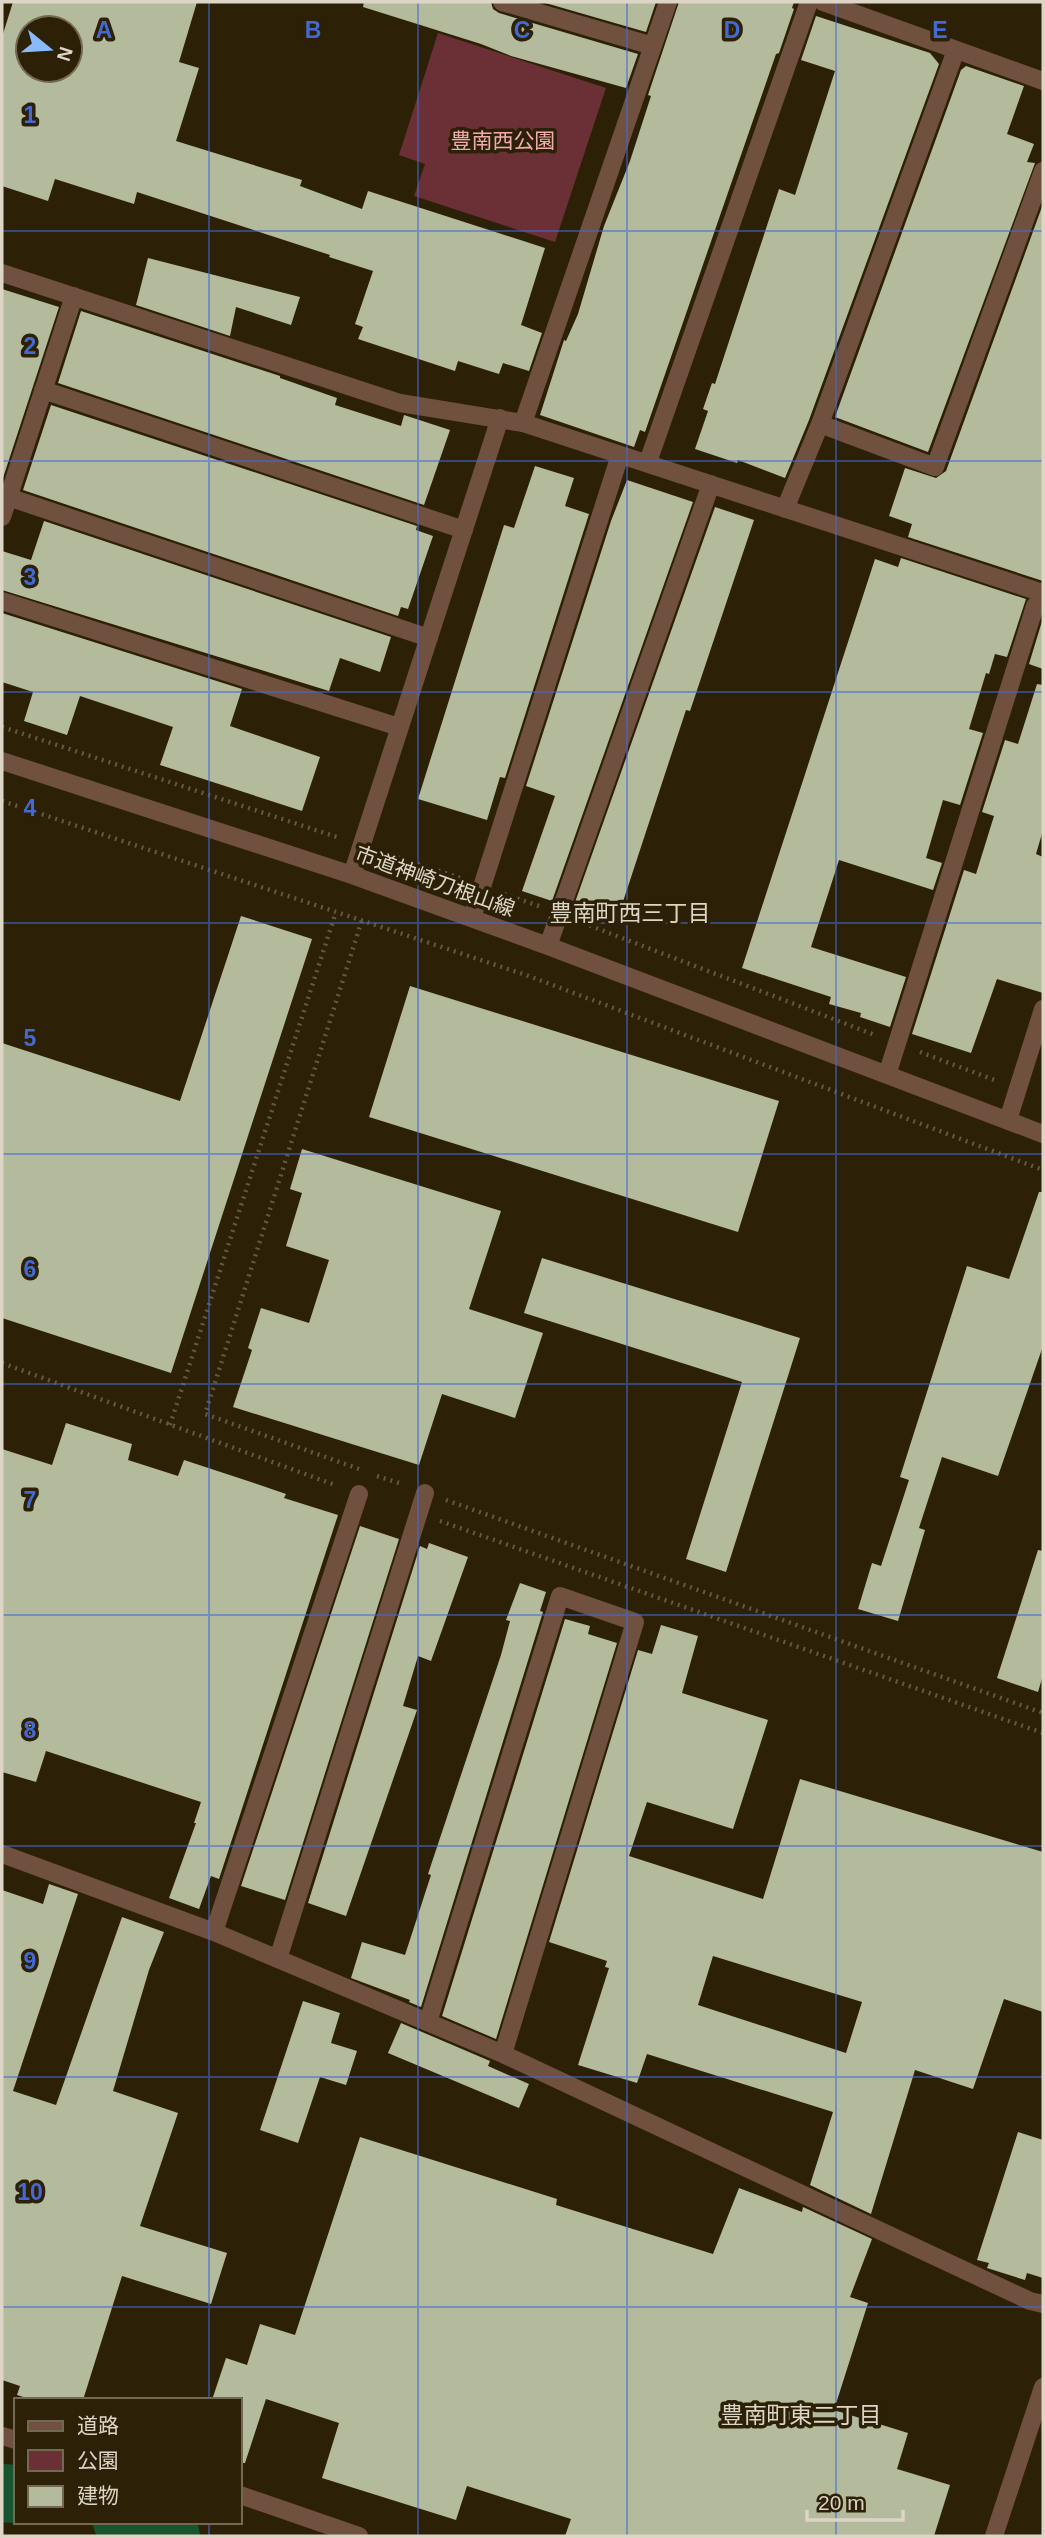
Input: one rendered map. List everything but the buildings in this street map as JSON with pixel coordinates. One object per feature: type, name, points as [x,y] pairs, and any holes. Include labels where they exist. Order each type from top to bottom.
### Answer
[{"type":"street","points":[[502,2],[653,46]]},
{"type":"street","points":[[523,423],[668,2]]},
{"type":"street","points":[[648,462],[809,2]]},
{"type":"street","points":[[823,2],[1043,81]]},
{"type":"street","points":[[785,509],[820,424],[956,50]]},
{"type":"street","points":[[820,424],[935,467],[1043,171]]},
{"type":"street","points":[[2,273],[400,403],[523,423],[1043,593]]},
{"type":"street","points":[[2,517],[74,296]]},
{"type":"street","points":[[43,390],[464,530]]},
{"type":"street","points":[[352,875],[500,418]]},
{"type":"street","points":[[472,918],[620,454]]},
{"type":"street","points":[[548,946],[711,484]]},
{"type":"street","points":[[8,497],[429,638]]},
{"type":"street","points":[[887,1074],[1035,606],[1043,599]]},
{"type":"street","points":[[2,601],[399,727]]},
{"type":"street","name":"市道神崎刀根山線","points":[[2,761],[352,875],[548,946],[1043,1134]]},
{"type":"street","points":[[1007,1120],[1043,1010]]},
{"type":"street","points":[[278,1959],[425,1493]]},
{"type":"street","points":[[214,1932],[359,1494]]},
{"type":"street","points":[[428,2022],[560,1596],[635,1622],[503,2054]]},
{"type":"street","points":[[2,1854],[214,1932],[503,2054],[1030,2301],[1043,2304]]},
{"type":"street","points":[[994,2536],[1043,2387]]},
{"type":"street","points":[[242,2496],[359,2536]]},
{"type":"path","points":[[2,727],[482,886],[1018,1089]]},
{"type":"path","points":[[2,802],[526,975],[1043,1170]]},
{"type":"path","points":[[170,1425],[336,912]]},
{"type":"path","points":[[360,1470],[205,1414],[362,920]]},
{"type":"path","points":[[2,1363],[359,1494]]},
{"type":"path","points":[[373,1474],[1043,1713]]},
{"type":"path","points":[[419,1514],[1043,1733]]},
{"type":"green space","name":"豊南西公園","points":[[438,33],[606,88],[555,242],[414,196],[425,164],[399,155]]},
{"type":"waterway","points":[[2,2493],[14,2494]]},
{"type":"waterway","points":[[129,2524],[171,2536]]},
{"type":"district","name":"豊南町西三丁目","points":[[630,913]]},
{"type":"district","name":"豊南町東二丁目","points":[[801,2415]]}]
